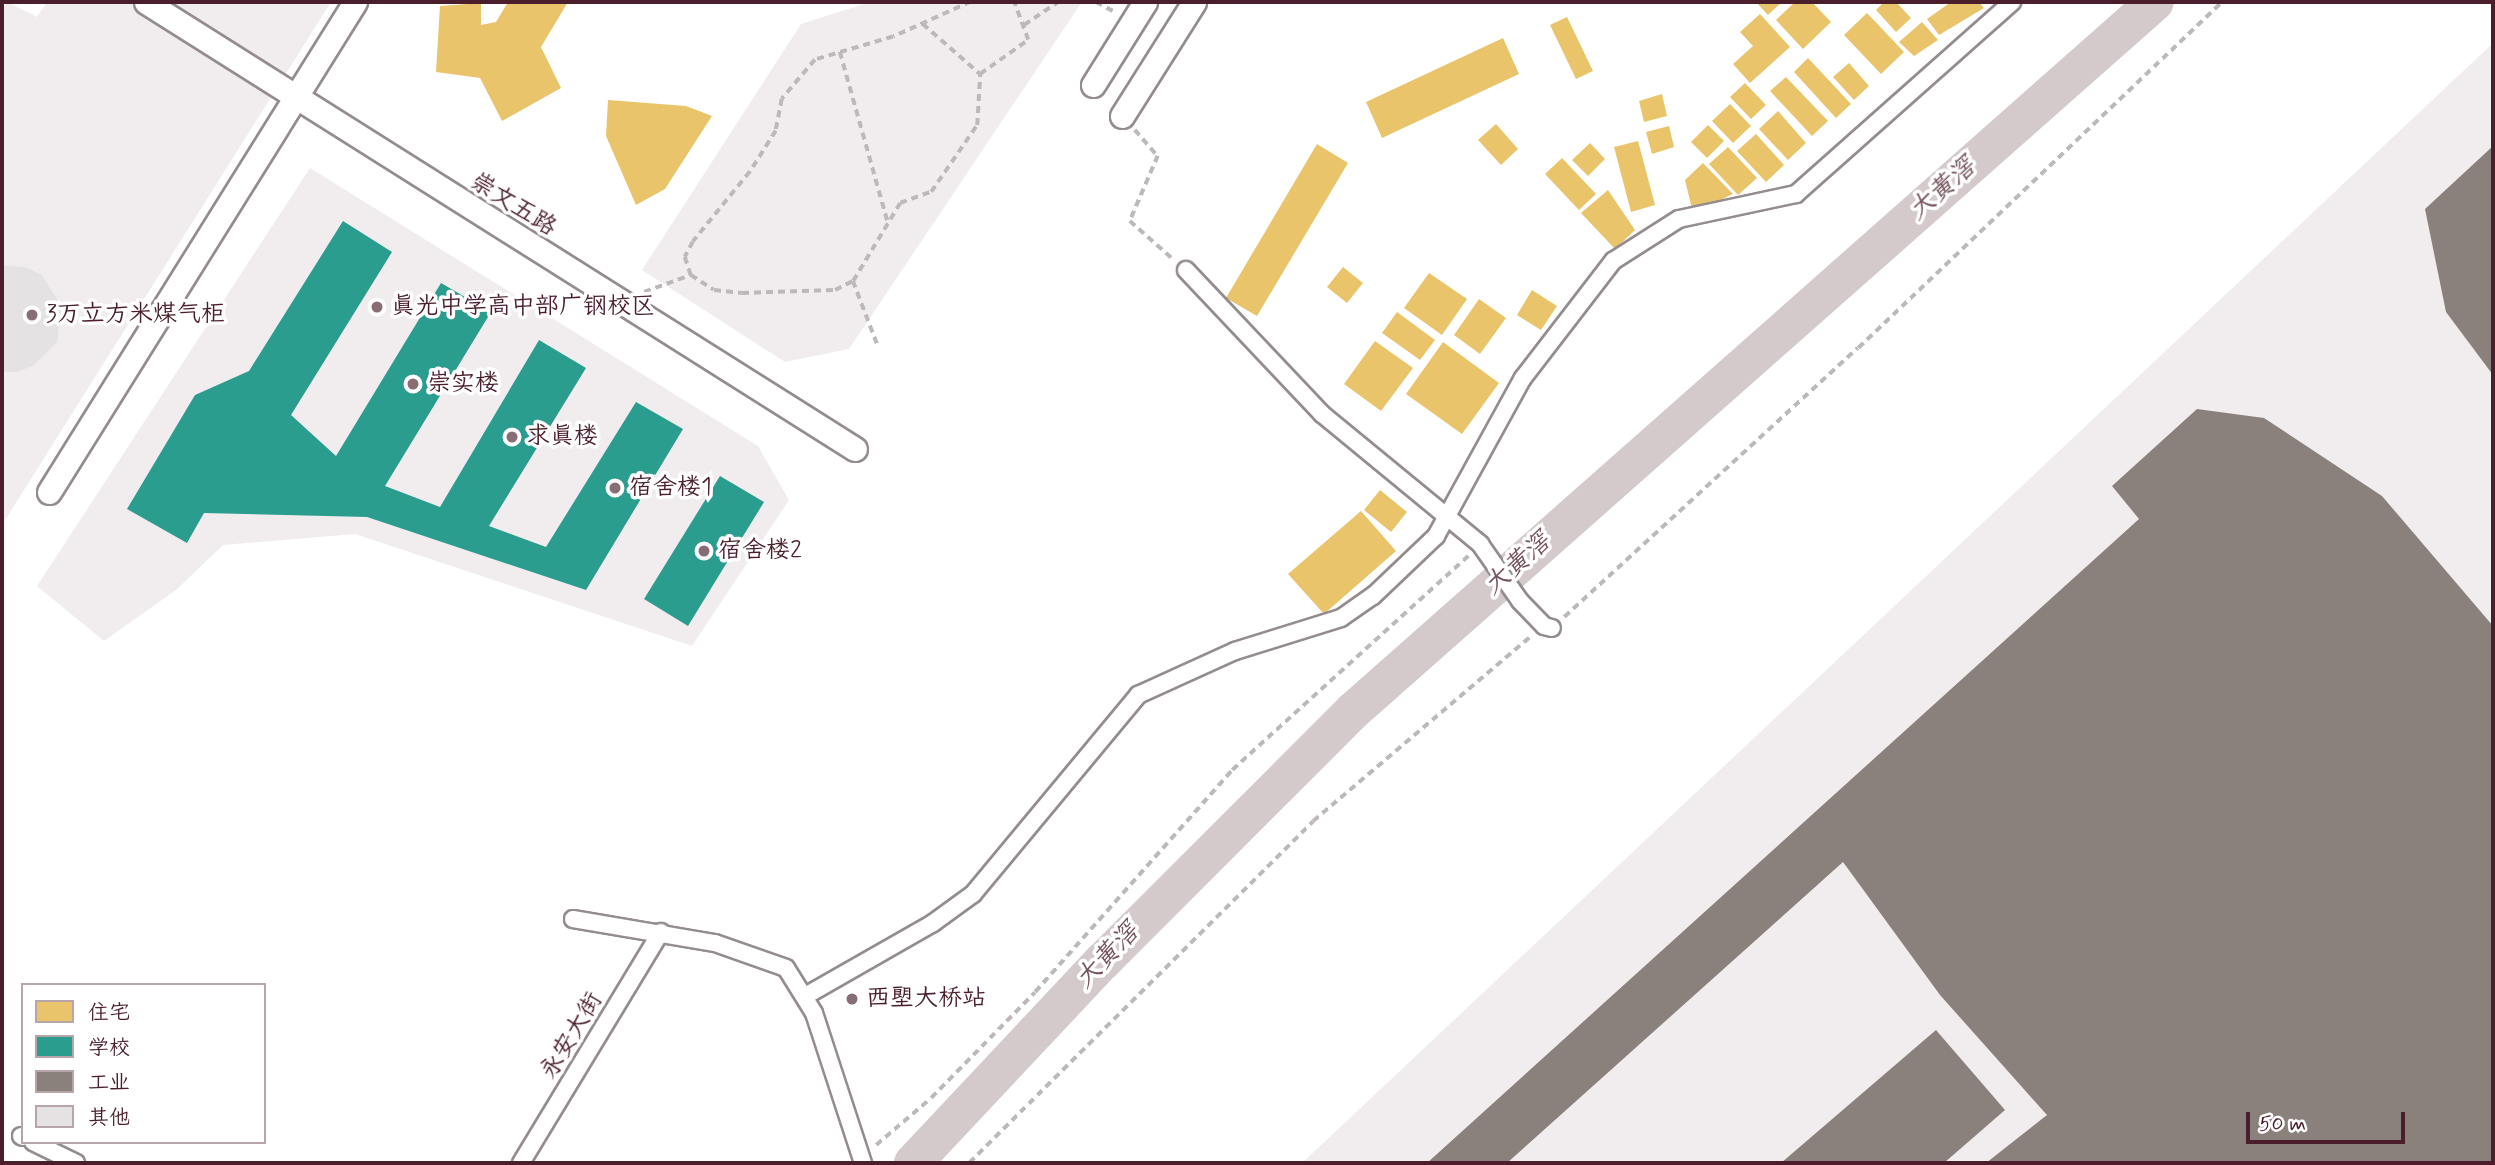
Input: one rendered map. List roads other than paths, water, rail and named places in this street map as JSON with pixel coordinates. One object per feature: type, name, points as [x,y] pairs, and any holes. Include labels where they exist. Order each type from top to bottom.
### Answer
[{"type":"street","name":"崇文五路","points":[[146,2],[295,100],[855,449]]},
{"type":"street","points":[[49,492],[355,2]]},
{"type":"street","points":[[1093,85],[1145,2]]},
{"type":"street","points":[[1122,116],[1194,2]]},
{"type":"street","points":[[807,995],[933,922],[973,894],[1138,695],[1182,672],[1356,610],[1419,554],[1449,518],[1523,378],[1613,261],[1679,219],[1796,194],[2012,2]]},
{"type":"street","points":[[1186,271],[1322,414],[1480,544],[1520,600],[1548,627]]},
{"type":"street","points":[[573,919],[662,932],[773,960],[797,978],[807,995],[864,1159]]},
{"type":"street","name":"永安大街","points":[[521,1163],[662,932]]},
{"type":"street","points":[[38,1144],[76,1163]]},
{"type":"waterway","name":"大黄滘","points":[[913,1163],[1103,961],[1353,711],[2155,2]]},
{"type":"place","name":"真光中学高中部广钢校区","points":[[377,307]]},
{"type":"place","name":"3万立方米煤气柜","points":[[32,315]]},
{"type":"place","name":"崇实楼","points":[[413,384]]},
{"type":"place","name":"求真楼","points":[[512,437]]},
{"type":"place","name":"宿舍楼1","points":[[615,488]]},
{"type":"place","name":"宿舍楼2","points":[[704,551]]},
{"type":"place","name":"西塱大桥站","points":[[852,999]]}]
